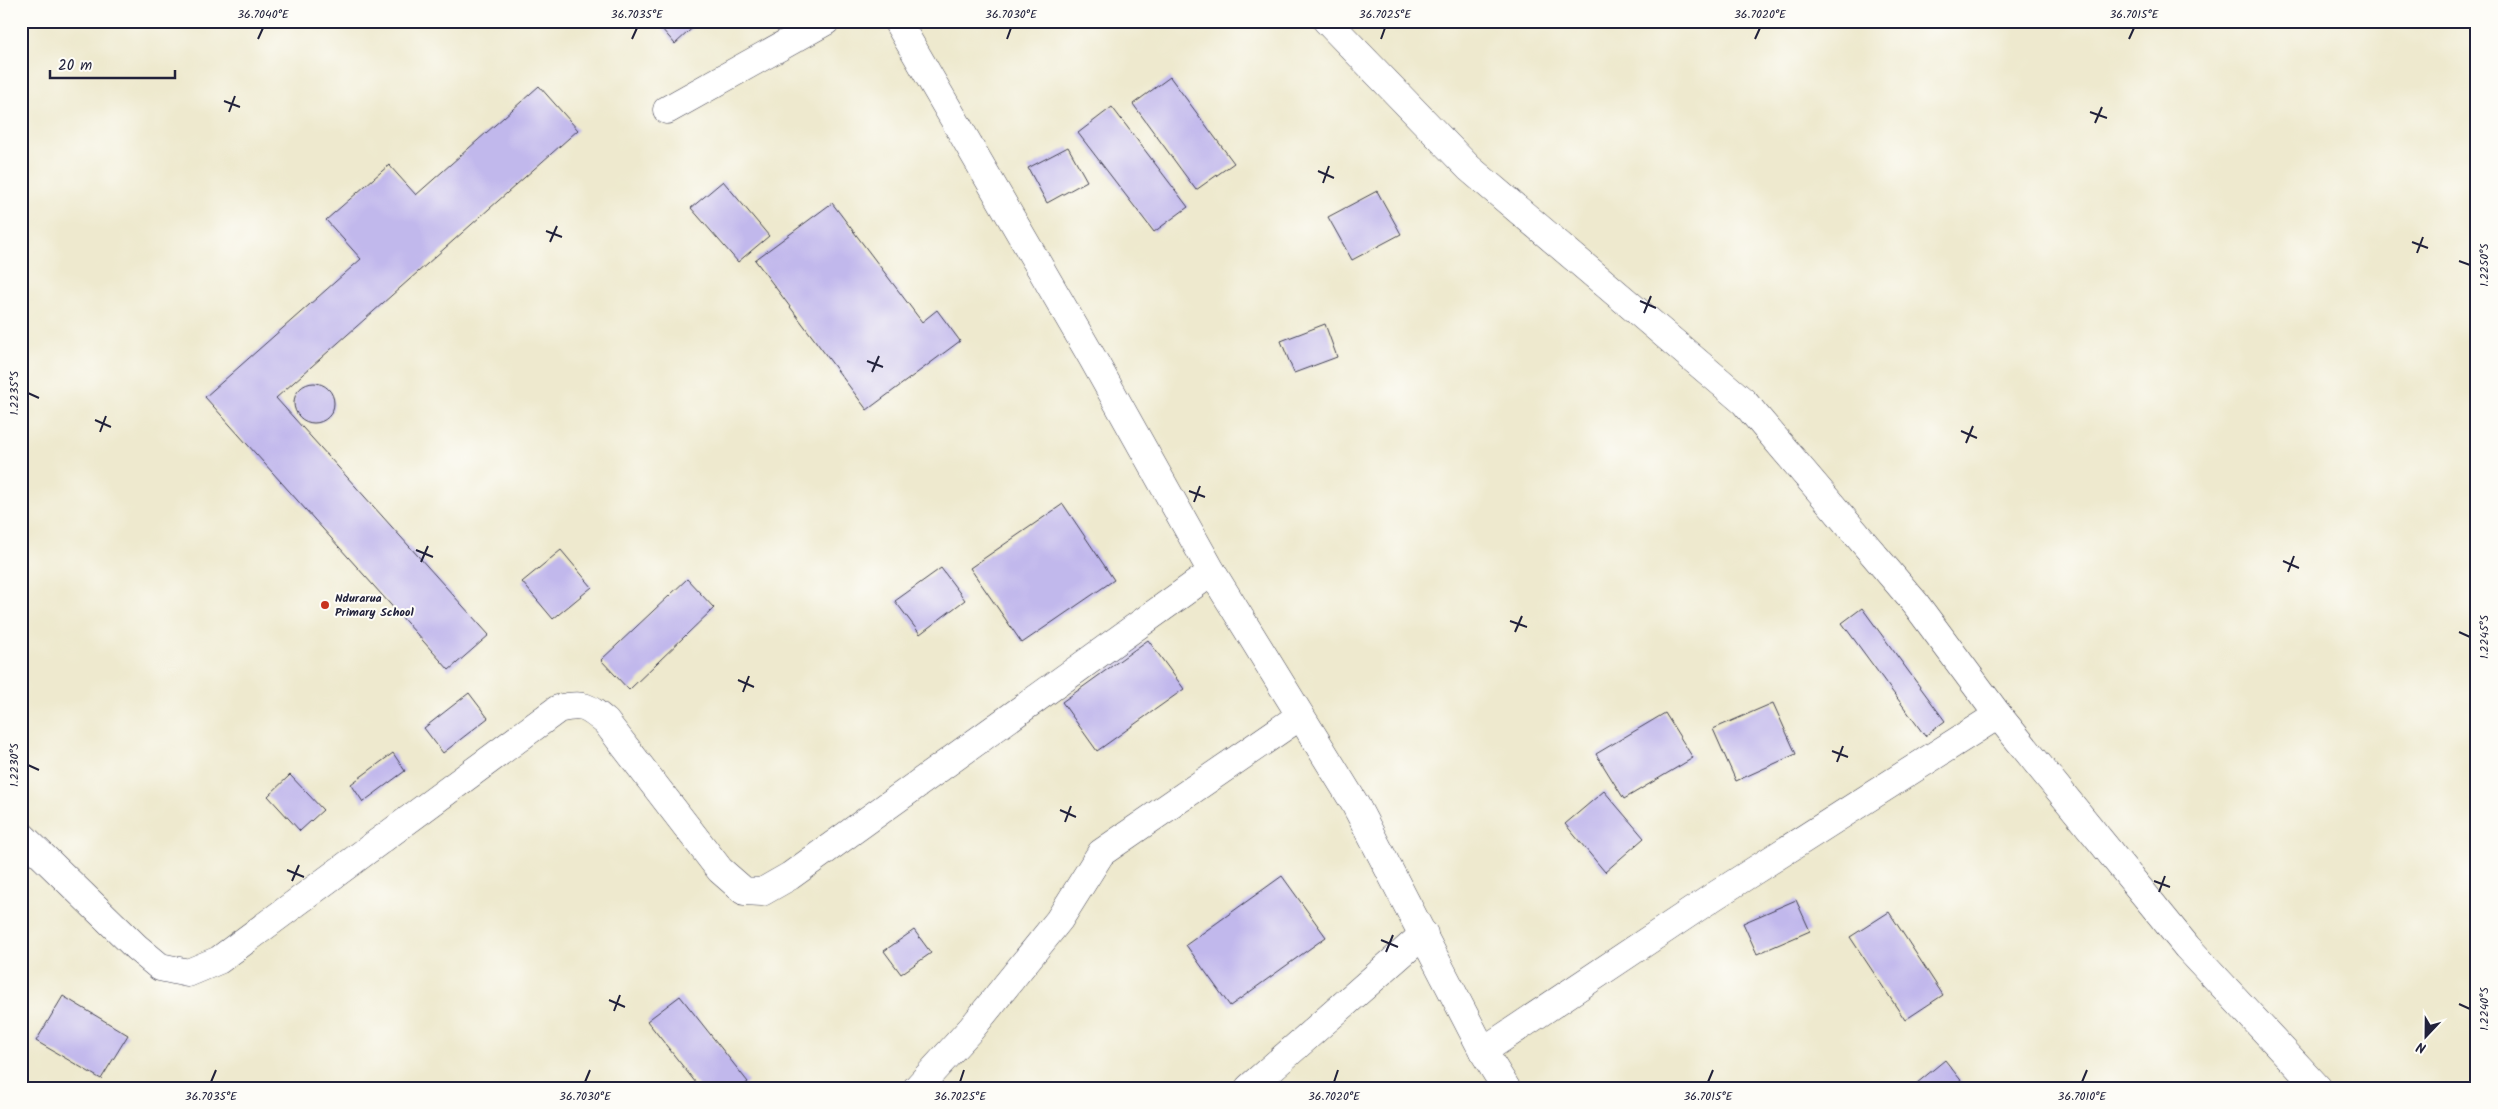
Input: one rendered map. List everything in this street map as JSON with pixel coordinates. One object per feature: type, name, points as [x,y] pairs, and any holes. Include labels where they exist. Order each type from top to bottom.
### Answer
[{"type":"street","points":[[668,110],[826,21]]},
{"type":"street","points":[[896,21],[1093,359],[1212,572],[1355,804],[1483,1051],[1506,1088]]},
{"type":"street","points":[[1327,21],[1469,168],[1744,402],[1915,603],[1998,714],[2187,947],[2318,1088]]},
{"type":"street","points":[[21,834],[160,967],[188,973],[219,960],[558,709],[575,705],[589,707],[606,722],[720,870],[744,891],[762,892],[790,876],[1212,572]]},
{"type":"street","points":[[1483,1051],[1713,897],[1998,714]]},
{"type":"street","points":[[917,1088],[971,1030],[1058,920],[1101,853],[1300,716]]},
{"type":"street","points":[[1249,1088],[1424,934]]},
{"type":"building","points":[[655,21],[700,21],[675,44]]},
{"type":"building","points":[[1170,77],[1234,163],[1196,190],[1133,104]]},
{"type":"building","points":[[539,86],[578,130],[276,398],[489,635],[449,670],[205,397],[361,259],[326,220],[389,165],[416,195]]},
{"type":"building","points":[[1112,107],[1188,207],[1154,232],[1078,133]]},
{"type":"building","points":[[1068,147],[1087,181],[1047,203],[1028,168]]},
{"type":"building","points":[[723,181],[769,236],[738,262],[691,208]]},
{"type":"building","points":[[1377,191],[1401,234],[1352,260],[1328,217]]},
{"type":"building","points":[[832,203],[922,322],[937,310],[960,341],[867,410],[755,260]]},
{"type":"building","points":[[1325,324],[1337,357],[1294,373],[1281,341]]},
{"type":"building","points":[[314,383],[325,386],[331,392],[334,403],[331,414],[325,420],[314,423],[303,420],[297,414],[294,403],[297,392],[303,386]]},
{"type":"building","points":[[1063,504],[1114,580],[1022,643],[970,568]]},
{"type":"building","points":[[561,550],[592,587],[553,619],[522,582]]},
{"type":"building","points":[[941,568],[965,600],[920,634],[895,601]]},
{"type":"building","points":[[687,579],[714,608],[629,690],[601,660]]},
{"type":"building","points":[[1862,608],[1945,721],[1925,736],[1842,623]]},
{"type":"building","points":[[1148,640],[1184,689],[1097,751],[1062,702]]},
{"type":"building","points":[[469,693],[488,718],[443,753],[424,728]]},
{"type":"building","points":[[1773,703],[1796,754],[1736,781],[1713,729]]},
{"type":"building","points":[[1665,713],[1693,758],[1624,799],[1596,754]]},
{"type":"building","points":[[393,753],[405,771],[363,802],[351,784]]},
{"type":"building","points":[[290,775],[323,810],[300,831],[268,796]]},
{"type":"building","points":[[1604,791],[1644,838],[1605,872],[1565,824]]},
{"type":"building","points":[[1282,876],[1326,937],[1230,1006],[1186,945]]},
{"type":"building","points":[[1796,900],[1810,931],[1757,954],[1743,923]]},
{"type":"building","points":[[1889,912],[1943,995],[1905,1020],[1850,937]]},
{"type":"building","points":[[914,930],[931,953],[901,974],[884,951]]},
{"type":"building","points":[[63,996],[128,1035],[101,1079],[36,1041]]},
{"type":"building","points":[[680,996],[748,1082],[741,1088],[700,1088],[647,1021]]},
{"type":"building","points":[[1945,1060],[1967,1088],[1911,1088]]},
{"type":"place","name":"Ndurarua Primary School","points":[[325,605]]}]
